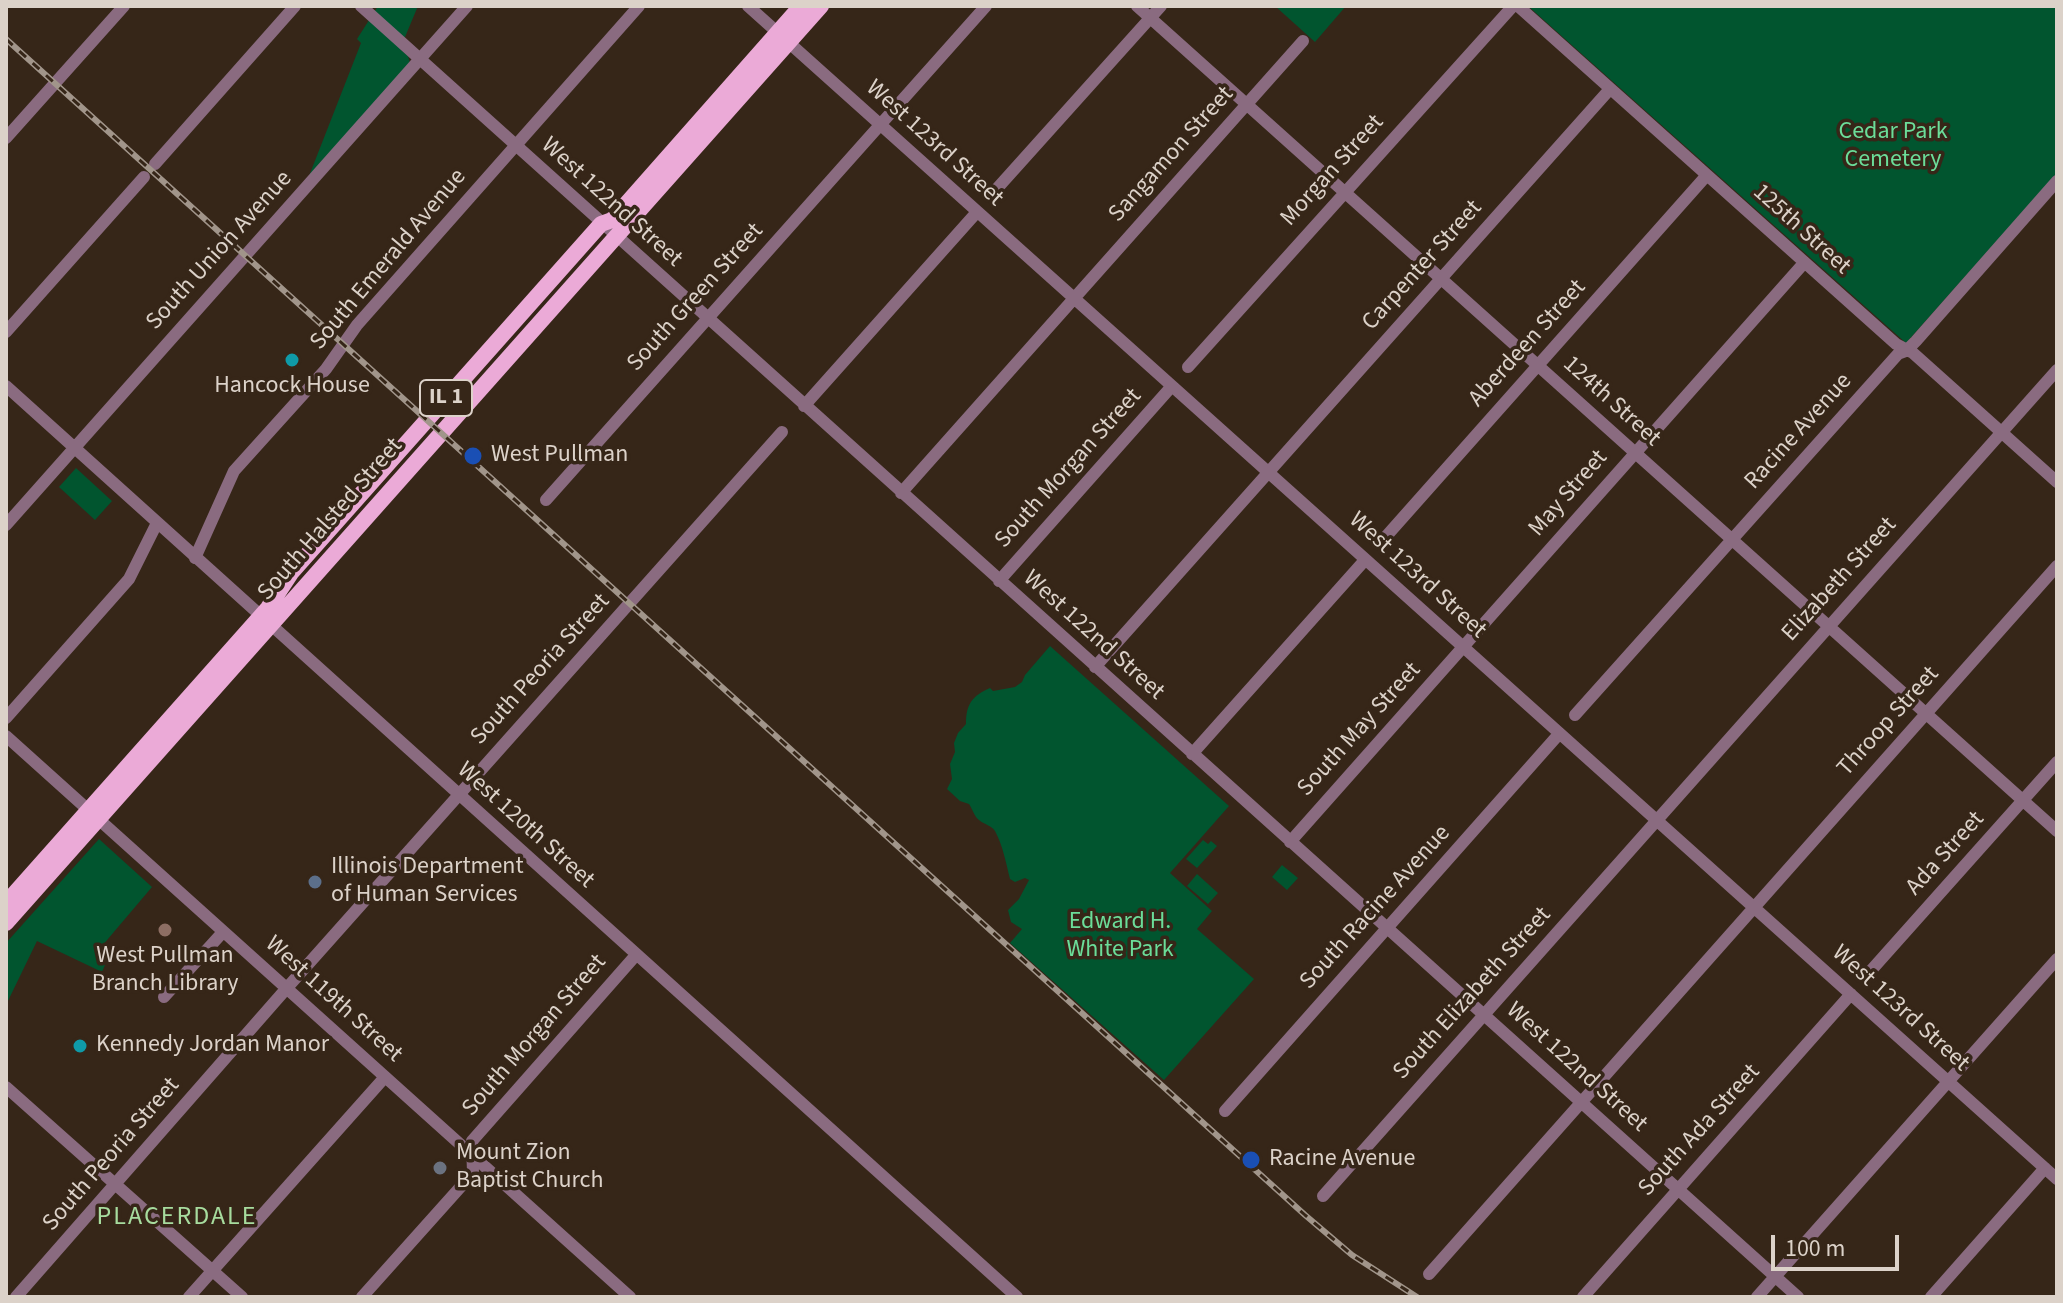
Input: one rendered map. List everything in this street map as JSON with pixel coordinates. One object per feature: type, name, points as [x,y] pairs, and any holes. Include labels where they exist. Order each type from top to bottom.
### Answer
[{"type":"main road","name":"South Halsted Street","points":[[6,923],[93,815],[615,236],[783,38],[801,6]]},
{"type":"main road","name":"South Halsted Street","points":[[265,621],[291,573],[601,224],[612,220],[783,38],[821,6]]},
{"type":"main road","name":"South Halsted Street","points":[[6,903],[93,815]]},
{"type":"street","points":[[6,138],[124,6]]},
{"type":"street","points":[[155,164],[295,6]]},
{"type":"street","name":"West 122nd Street","points":[[361,6],[1798,1297]]},
{"type":"street","name":"South Union Avenue","points":[[6,525],[467,6]]},
{"type":"street","name":"South Emerald Avenue","points":[[195,558],[234,471],[326,369],[357,325],[639,6]]},
{"type":"street","name":"West 123rd Street","points":[[748,6],[2057,1179]]},
{"type":"street","name":"South Green Street","points":[[546,500],[986,6]]},
{"type":"street","name":"124th Street","points":[[1137,6],[2057,831]]},
{"type":"street","points":[[993,193],[1161,6]]},
{"type":"street","name":"125th Street","points":[[1515,6],[2057,482]]},
{"type":"street","name":"Morgan Street","points":[[1188,367],[1515,6]]},
{"type":"street","name":"Sangamon Street","points":[[901,493],[1303,41]]},
{"type":"street","name":"Carpenter Street","points":[[1095,667],[1610,89]]},
{"type":"street","name":"Aberdeen Street","points":[[1382,541],[1707,175]]},
{"type":"street","points":[[6,332],[144,177]]},
{"type":"street","name":"Racine Avenue","points":[[1575,715],[2057,181]]},
{"type":"street","points":[[804,406],[977,212]]},
{"type":"street","name":"May Street","points":[[1463,647],[1804,263]]},
{"type":"street","name":"Elizabeth Street","points":[[1657,821],[2057,370]]},
{"type":"street","name":"West 120th Street","points":[[6,386],[1017,1297]]},
{"type":"street","name":"South Morgan Street","points":[[999,581],[1172,386]]},
{"type":"street","name":"South Peoria Street","points":[[16,1297],[782,432]]},
{"type":"street","points":[[6,718],[129,579],[157,523]]},
{"type":"street","points":[[1192,754],[1365,560]]},
{"type":"street","name":"Throop Street","points":[[1429,1274],[2057,566]]},
{"type":"street","name":"South May Street","points":[[1290,842],[1463,647]]},
{"type":"street","name":"South Racine Avenue","points":[[1225,1111],[1559,734]]},
{"type":"street","name":"West 119th Street","points":[[6,736],[630,1297]]},
{"type":"street","name":"Ada Street","points":[[1867,975],[2057,762]]},
{"type":"street","name":"South Elizabeth Street","points":[[1323,1196],[1657,821]]},
{"type":"street","points":[[164,997],[223,932]]},
{"type":"street","name":"South Morgan Street","points":[[362,1297],[473,1173],[472,1141],[636,955]]},
{"type":"street","points":[[1757,1297],[2057,959]]},
{"type":"street","name":"South Ada Street","points":[[1583,1297],[1851,994]]},
{"type":"street","points":[[189,1297],[385,1077]]},
{"type":"street","points":[[6,1087],[242,1297]]},
{"type":"street","points":[[1931,1297],[2045,1168]]},
{"type":"green space","points":[[378,6],[418,6],[400,49],[408,56],[410,63],[309,176],[361,43],[357,39]]},
{"type":"green space","points":[[1275,6],[1346,6],[1315,42]]},
{"type":"green space","name":"Cedar Park Cemetery","points":[[1528,6],[2057,6],[2057,173],[1906,343]]},
{"type":"green space","points":[[76,468],[112,501],[95,520],[59,487]]},
{"type":"green space","name":"Edward H. White Park","points":[[1050,646],[1229,806],[1170,873],[1212,911],[1197,929],[1254,979],[1164,1080],[1010,943],[1022,929],[1011,922],[1008,910],[1019,899],[1029,880],[1025,878],[1015,882],[1010,879],[995,831],[977,818],[969,804],[960,801],[947,789],[952,779],[950,764],[955,752],[954,743],[966,724],[971,702],[990,688],[993,691],[1015,687]]},
{"type":"green space","points":[[99,839],[152,887],[102,946],[110,953],[102,972],[37,941],[6,1005],[6,943]]},
{"type":"green space","points":[[1203,840],[1217,846],[1197,868],[1186,859]]},
{"type":"green space","points":[[1282,865],[1298,878],[1287,890],[1272,877]]},
{"type":"green space","points":[[1197,874],[1218,893],[1208,904],[1187,886]]},
{"type":"railway","points":[[6,39],[1305,1215],[1352,1255],[1417,1297]]},
{"type":"place","name":"Hancock House","points":[[292,360]]},
{"type":"place","name":"West Pullman","points":[[473,456]]},
{"type":"place","name":"Illinois Department of Human Services","points":[[315,882]]},
{"type":"place","name":"West Pullman Branch Library","points":[[165,930]]},
{"type":"place","name":"Kennedy Jordan Manor","points":[[80,1046]]},
{"type":"place","name":"Racine Avenue","points":[[1251,1160]]},
{"type":"place","name":"Mount Zion Baptist Church","points":[[440,1168]]},
{"type":"district","name":"PLACERDALE","points":[[177,1218]]}]
